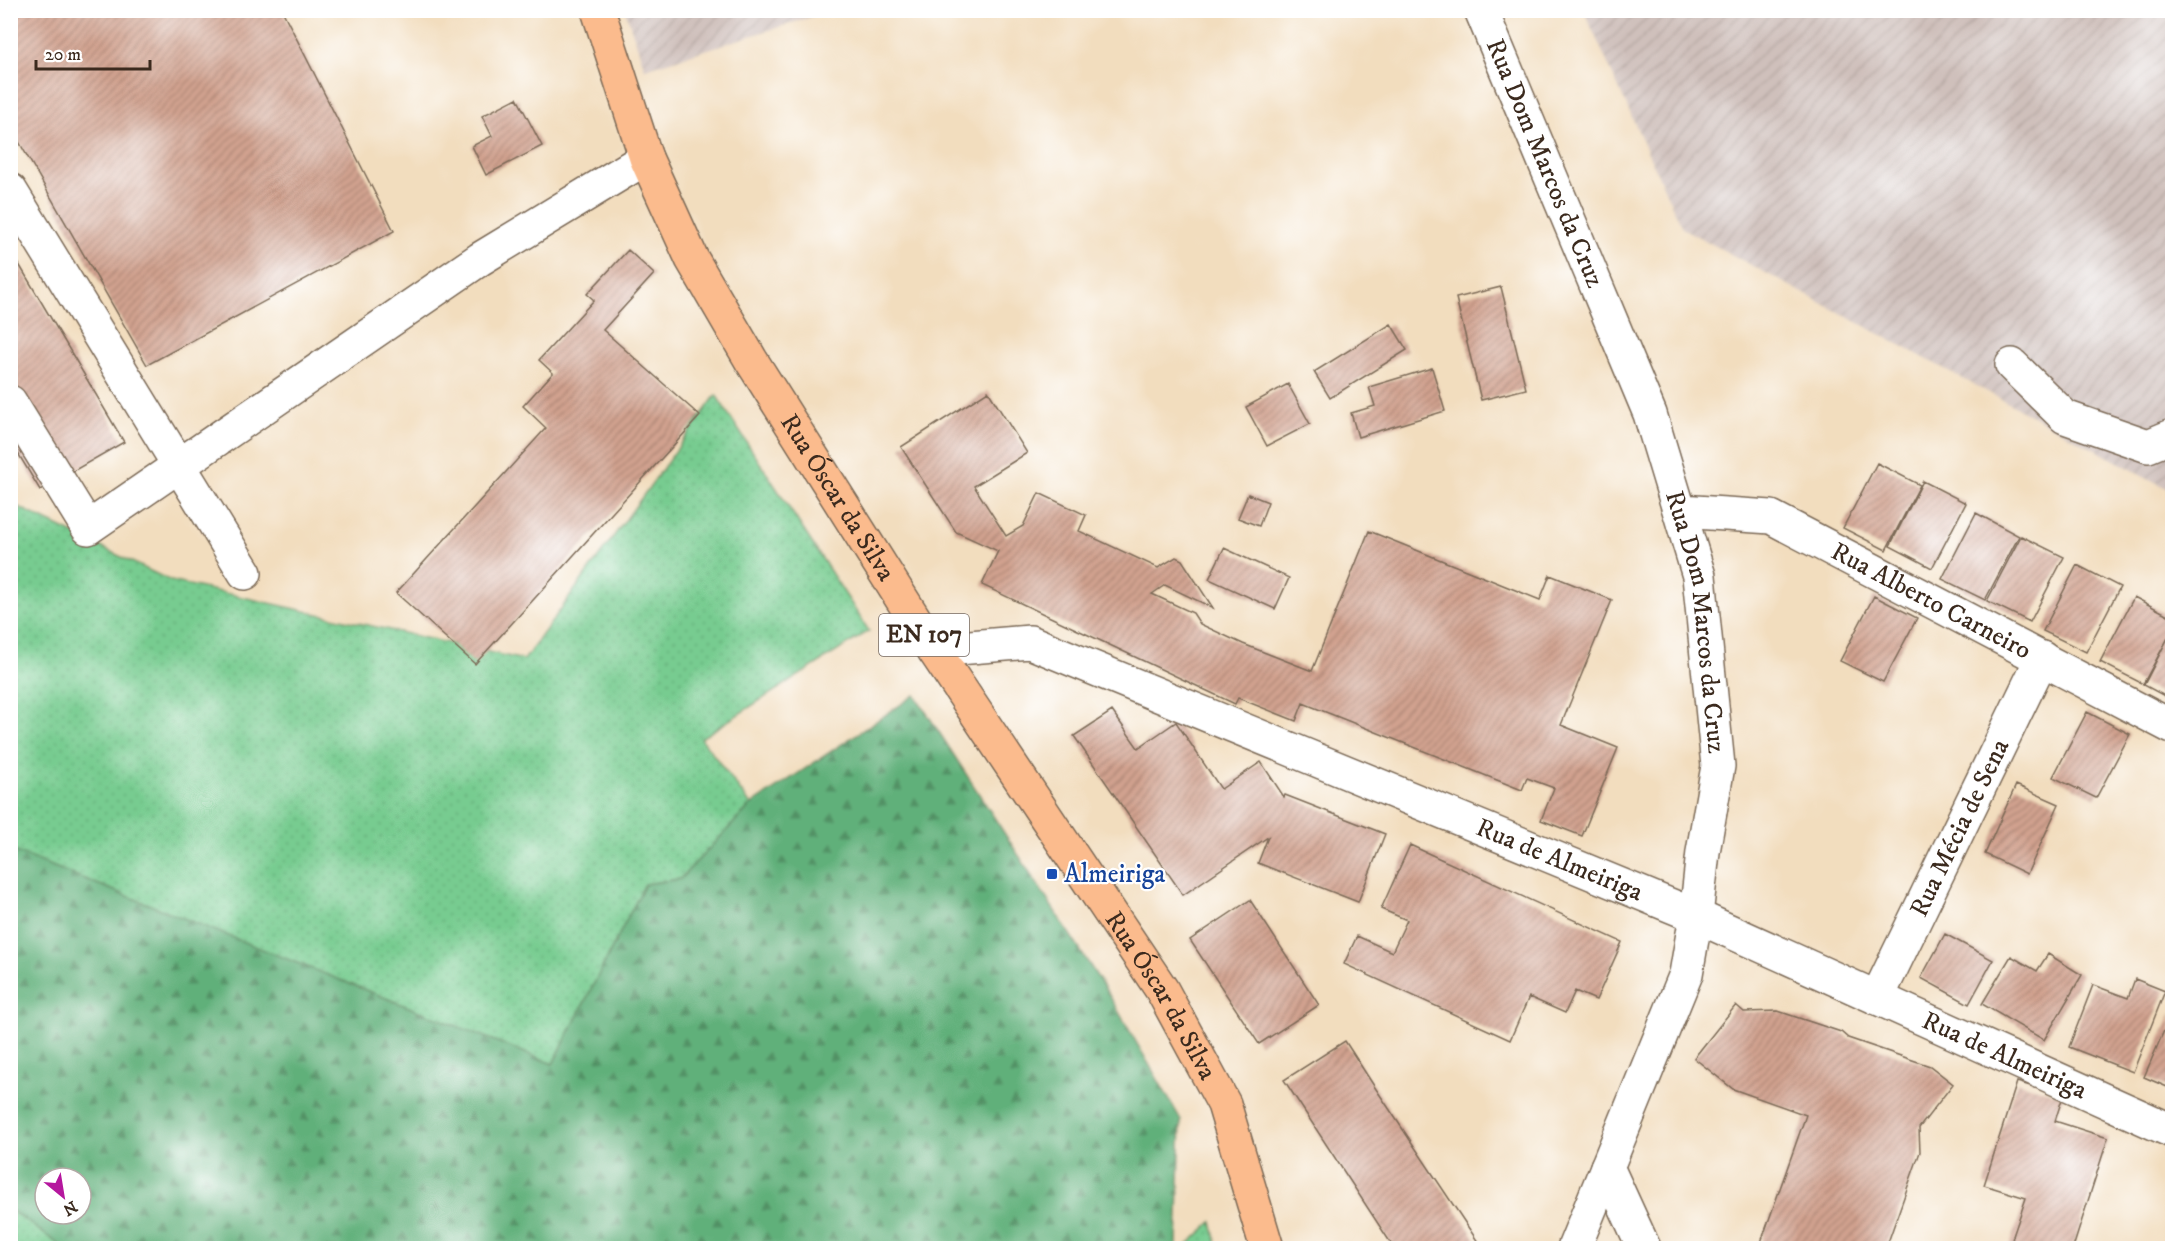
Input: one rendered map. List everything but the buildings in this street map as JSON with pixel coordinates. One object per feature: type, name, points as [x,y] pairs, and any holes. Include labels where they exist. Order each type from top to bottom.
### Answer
[{"type":"main road","name":"Rua Óscar da Silva","points":[[598,10],[646,158],[692,259],[751,360],[934,650],[1162,990],[1224,1104],[1267,1248]]},
{"type":"street","name":"Rua Dom Marcos da Cruz","points":[[1481,10],[1650,414],[1699,576],[1718,766],[1686,974],[1574,1248]]},
{"type":"street","points":[[10,402],[88,528],[480,259],[646,158]]},
{"type":"street","points":[[10,190],[245,573]]},
{"type":"street","points":[[2012,365],[2065,417],[2148,446],[2172,436]]},
{"type":"street","name":"Rua Alberto Carneiro","points":[[1680,511],[1771,517],[2172,727]]},
{"type":"street","name":"Rua de Almeiriga","points":[[934,650],[1030,642],[1696,916],[2172,1131]]},
{"type":"street","name":"Rua Mécia de Sena","points":[[1877,998],[2042,658]]},
{"type":"street","points":[[1607,1167],[1644,1248]]},
{"type":"shaded area","points":[[625,10],[830,10],[830,11],[645,69]]},
{"type":"shaded area","points":[[1584,11],[2172,11],[2172,491],[1682,228]]},
{"type":"green space","points":[[716,395],[869,631],[701,738],[751,805],[680,879],[645,884],[553,1064],[11,850],[10,503],[171,581],[524,660]]},
{"type":"green space","points":[[915,695],[1109,995],[1181,1120],[1177,1248],[64,1248],[33,1226],[93,1226],[93,1166],[33,1166],[33,1226],[11,1210],[11,850],[553,1064],[645,884],[680,879],[751,805]]},
{"type":"green space","points":[[11,1210],[64,1248],[11,1248]]},
{"type":"green space","points":[[1212,1222],[1218,1248],[1184,1248]]},
{"type":"place","name":"Almeiriga","points":[[1052,874]]}]
